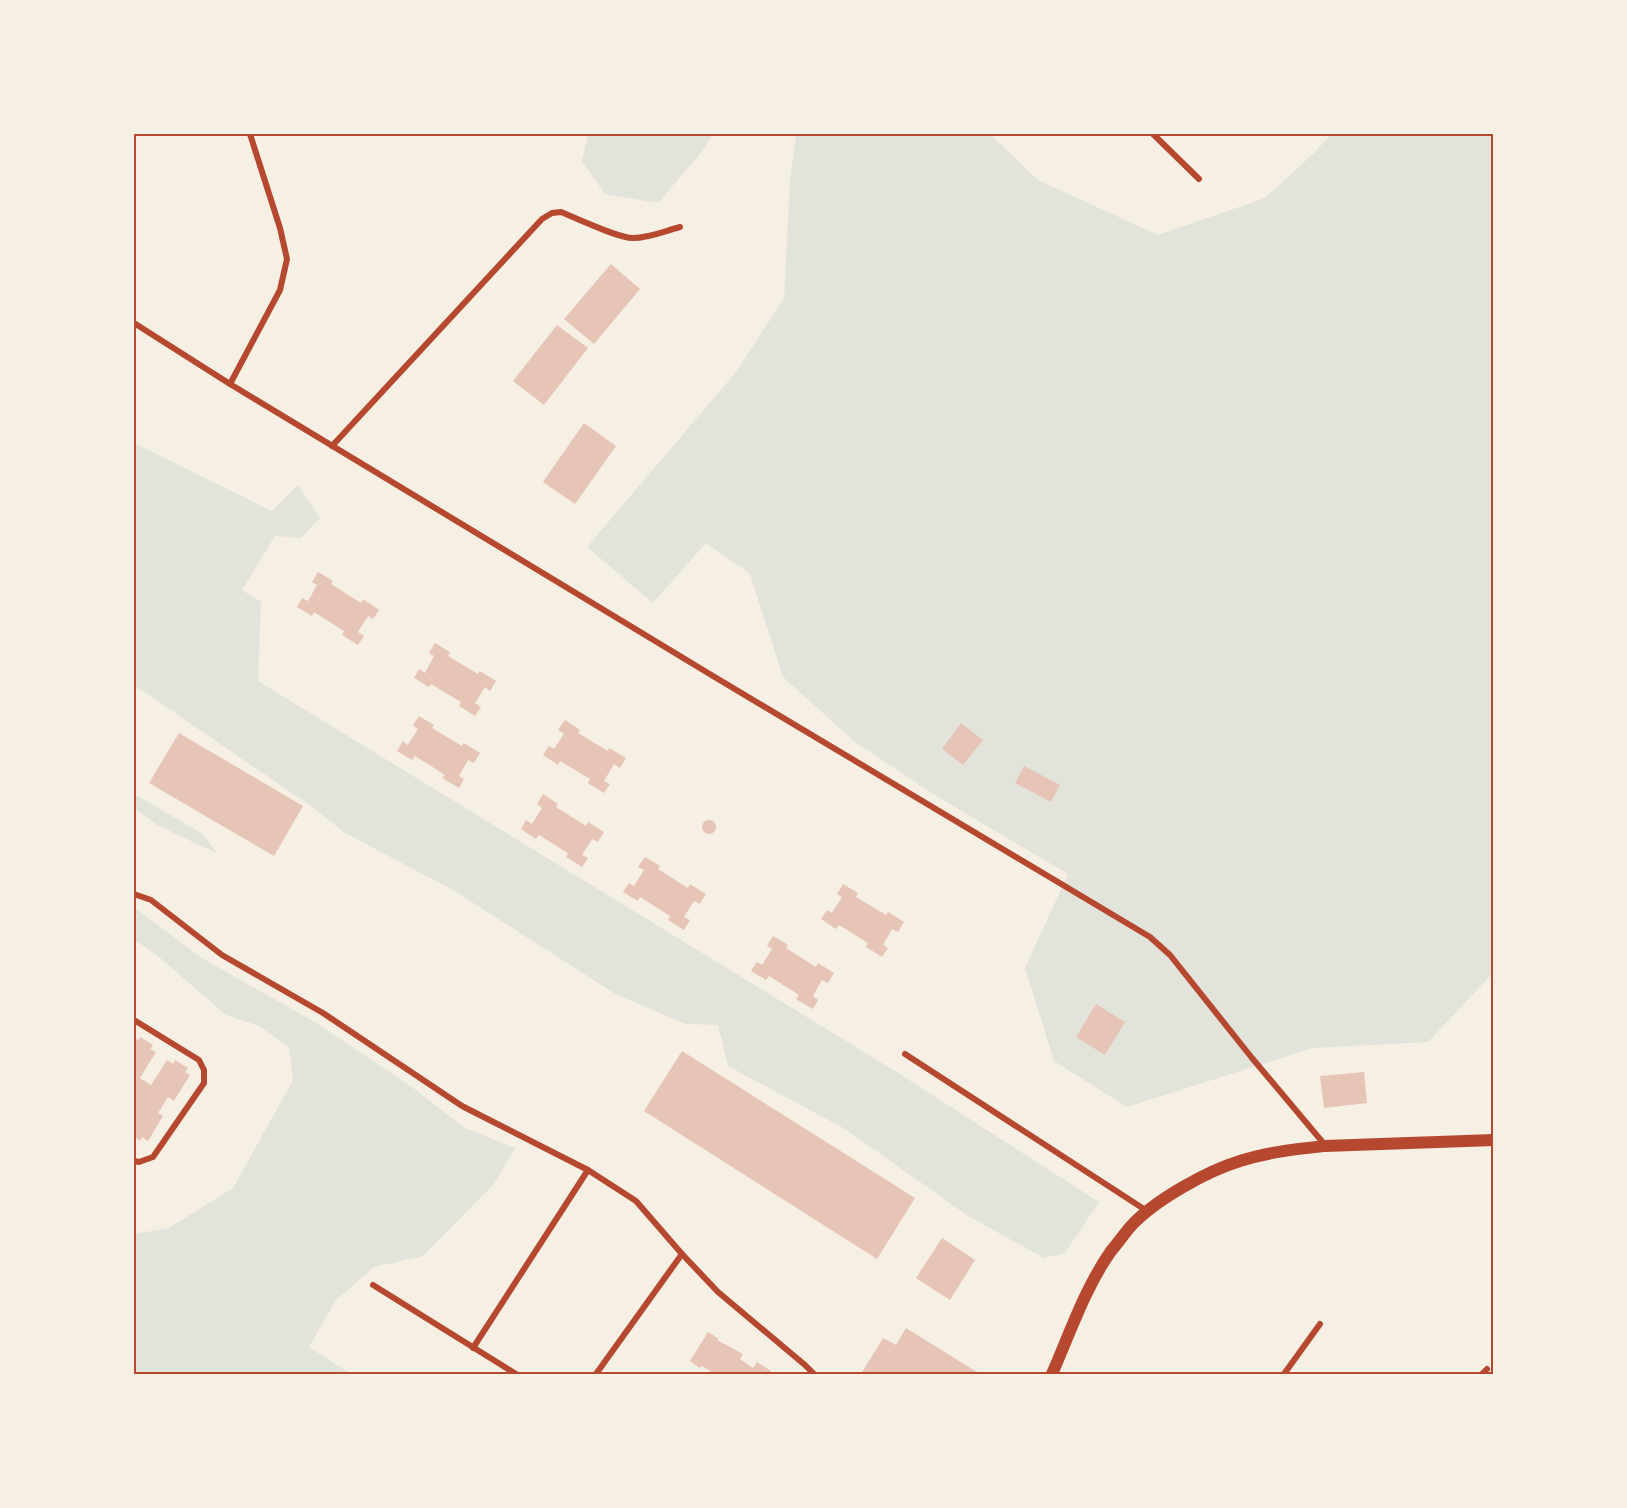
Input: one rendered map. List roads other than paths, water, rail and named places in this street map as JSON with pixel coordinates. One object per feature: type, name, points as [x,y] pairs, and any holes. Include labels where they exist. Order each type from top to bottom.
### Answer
[{"type":"main road","points":[[1052,1374],[1088,1292],[1110,1253],[1132,1225],[1148,1211],[1194,1182],[1240,1161],[1325,1146],[1494,1140]]},
{"type":"street","points":[[230,384],[280,290],[286,259],[280,228],[250,134]]},
{"type":"street","points":[[1153,134],[1199,178]]},
{"type":"street","points":[[332,446],[542,219],[552,213],[561,212],[632,239],[680,227]]},
{"type":"street","points":[[134,323],[332,446],[1150,937],[1170,955],[1325,1146]]},
{"type":"street","points":[[134,894],[151,900],[222,955],[323,1013],[462,1106],[588,1170],[636,1201],[718,1292],[814,1374]]},
{"type":"street","points":[[134,1020],[199,1060],[204,1070],[204,1083],[153,1157],[134,1161]]},
{"type":"street","points":[[905,1054],[1148,1211]]},
{"type":"street","points":[[472,1348],[588,1170]]},
{"type":"street","points":[[596,1374],[682,1254]]},
{"type":"street","points":[[373,1285],[516,1374]]},
{"type":"street","points":[[1284,1374],[1320,1323]]},
{"type":"street","points":[[1482,1374],[1487,1369]]}]
